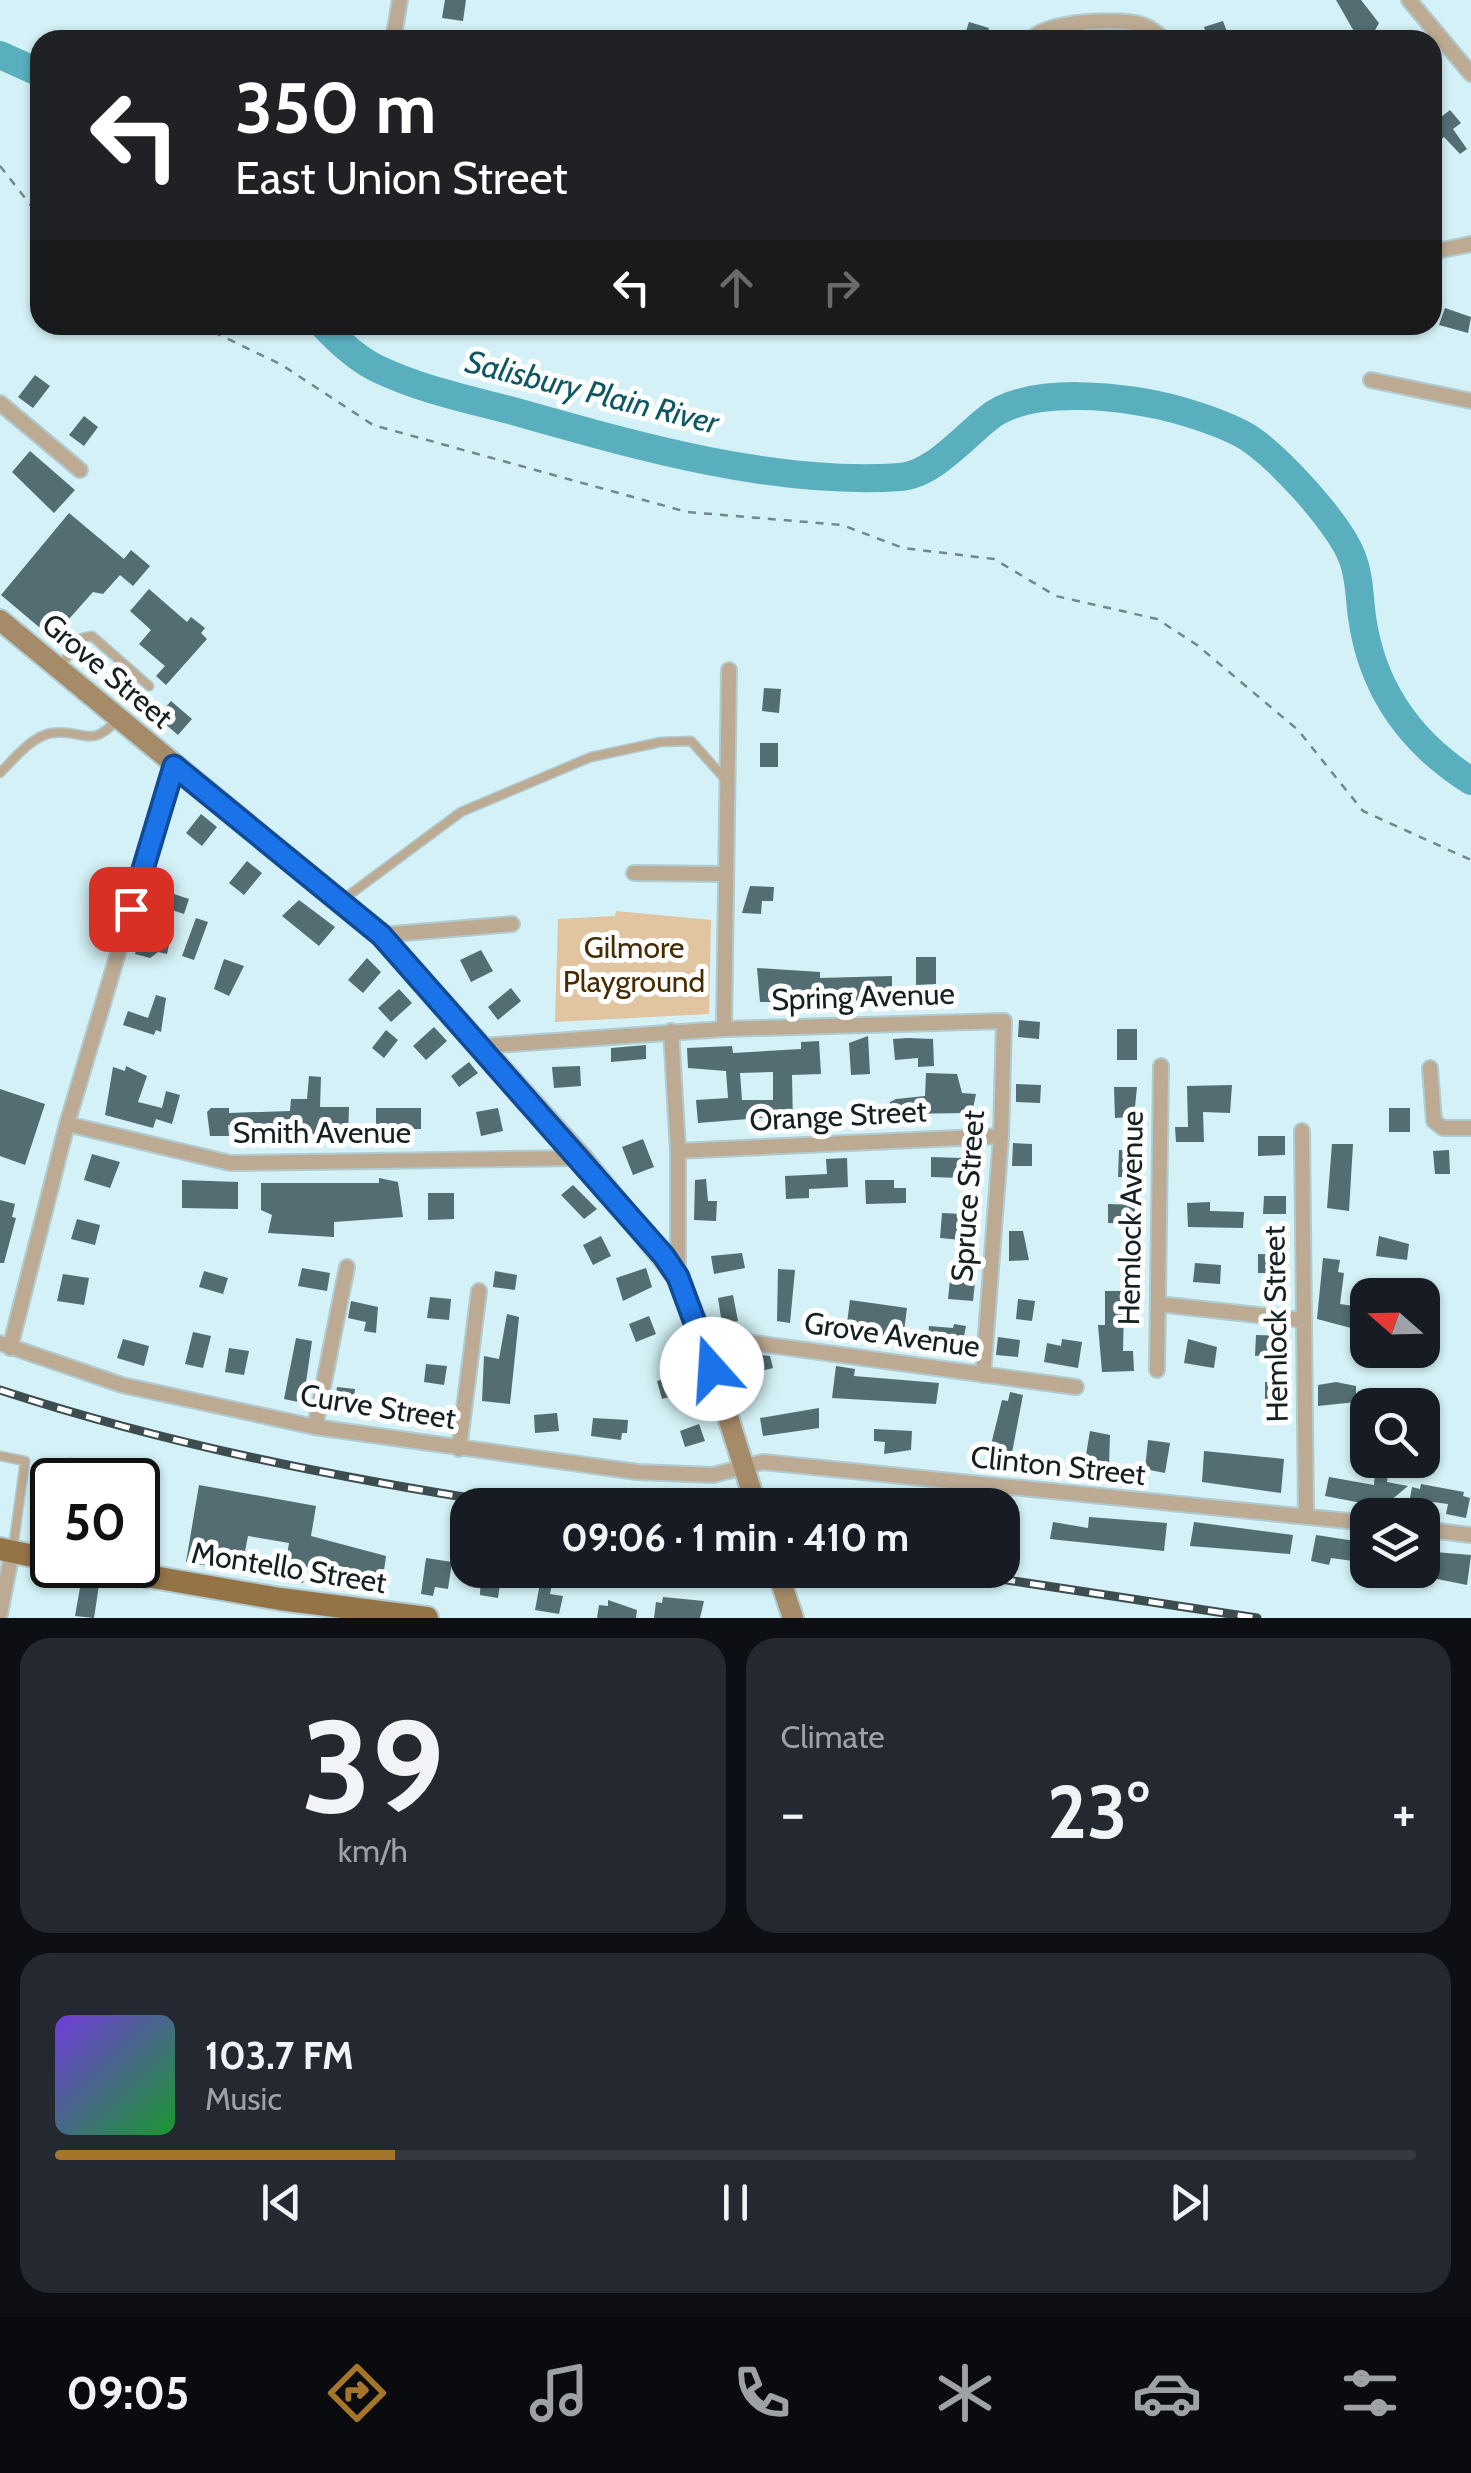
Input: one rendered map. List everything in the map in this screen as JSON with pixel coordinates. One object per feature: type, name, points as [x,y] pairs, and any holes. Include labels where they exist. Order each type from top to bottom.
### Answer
[{"type":"main road","name":"Grove Street","points":[[0,620],[381,935],[582,1158],[678,1277],[702,1336],[750,1488]]},
{"type":"main road","name":"Montello Street","points":[[160,1578],[278,1609],[426,1618]]},
{"type":"main road","points":[[782,1588],[793,1618]]},
{"type":"street","points":[[395,30],[400,0]]},
{"type":"street","points":[[1409,0],[1434,30]]},
{"type":"street","points":[[1043,30],[1082,23],[1144,25],[1151,30]]},
{"type":"street","points":[[1442,39],[1471,74]]},
{"type":"street","points":[[1442,250],[1471,244]]},
{"type":"street","points":[[1371,380],[1471,401]]},
{"type":"street","points":[[0,403],[80,470]]},
{"type":"street","points":[[724,1029],[729,670]]},
{"type":"street","points":[[5,1346],[174,766]]},
{"type":"street","points":[[634,873],[726,874]]},
{"type":"street","points":[[381,935],[512,924]]},
{"type":"street","name":"Spring Avenue","points":[[482,1046],[671,1031],[1004,1021]]},
{"type":"street","name":"Spruce Street","points":[[983,1375],[1001,1136],[1004,1021]]},
{"type":"street","points":[[671,1031],[678,1151],[678,1277]]},
{"type":"street","name":"Hemlock Avenue","points":[[1157,1370],[1161,1066]]},
{"type":"street","points":[[1430,1068],[1438,1125],[1471,1128]]},
{"type":"street","name":"Smith Avenue","points":[[67,1124],[230,1163],[582,1158]]},
{"type":"street","name":"Hemlock Street","points":[[1302,1131],[1306,1515]]},
{"type":"street","name":"Orange Street","points":[[678,1151],[1001,1136]]},
{"type":"street","points":[[315,1427],[347,1267]]},
{"type":"street","points":[[459,1449],[479,1291]]},
{"type":"street","points":[[1158,1304],[1302,1320]]},
{"type":"street","name":"Grove Avenue","points":[[702,1336],[1076,1386]]},
{"type":"street","name":"Curve Street","points":[[5,1346],[122,1385],[315,1427],[637,1472],[713,1475],[744,1468]]},
{"type":"street","name":"Clinton Street","points":[[744,1468],[763,1462],[1350,1521]]},
{"type":"street","points":[[1440,1531],[1471,1535]]},
{"type":"street","points":[[0,1614],[6,1550]]},
{"type":"lane","points":[[58,668],[82,638],[92,636],[149,686]]},
{"type":"lane","points":[[0,773],[37,738],[66,733],[93,738],[105,733],[118,719]]},
{"type":"lane","points":[[340,901],[460,812],[590,757],[645,744],[691,741],[726,780]]},
{"type":"lane","points":[[0,1456],[25,1461],[6,1550]]},
{"type":"path","points":[[0,166],[30,204]]},
{"type":"path","points":[[220,335],[282,365],[373,425],[687,512],[842,525],[903,548],[994,559],[1056,596],[1157,619],[1197,645],[1298,730],[1363,811],[1471,860]]},
{"type":"green space","name":"Gilmore Playground","points":[[616,911],[711,920],[709,1014],[555,1022],[558,919],[615,916]]},
{"type":"building","points":[[445,0],[466,0],[463,21],[442,18]]},
{"type":"building","points":[[1336,0],[1361,0],[1379,23],[1375,30],[1353,30]]},
{"type":"building","points":[[1223,21],[1226,30],[1205,30],[1204,27]]},
{"type":"building","points":[[969,22],[989,28],[988,30],[966,30]]},
{"type":"building","points":[[1450,110],[1461,123],[1453,129],[1467,149],[1460,154],[1442,139],[1442,116]]},
{"type":"building","points":[[1445,308],[1471,317],[1468,333],[1442,326]]},
{"type":"building","points":[[35,375],[50,386],[33,408],[18,397]]},
{"type":"building","points":[[84,416],[98,427],[84,446],[69,435]]},
{"type":"building","points":[[30,451],[75,490],[54,513],[12,472]]},
{"type":"building","points":[[69,513],[124,559],[131,550],[150,566],[133,586],[120,575],[103,594],[93,592],[52,638],[1,595]]},
{"type":"building","points":[[149,589],[187,622],[191,617],[205,628],[201,633],[207,639],[166,685],[156,676],[165,666],[139,644],[151,630],[130,611]]},
{"type":"building","points":[[764,688],[781,689],[779,713],[762,711]]},
{"type":"building","points":[[171,701],[192,719],[178,735],[157,717]]},
{"type":"building","points":[[760,743],[778,743],[778,767],[760,767]]},
{"type":"building","points":[[201,814],[217,827],[202,846],[186,833]]},
{"type":"building","points":[[247,861],[262,873],[244,895],[229,883]]},
{"type":"building","points":[[750,886],[774,887],[773,901],[762,901],[761,914],[742,913]]},
{"type":"building","points":[[156,888],[189,899],[184,914],[151,903]]},
{"type":"building","points":[[299,900],[335,927],[319,946],[282,916]]},
{"type":"building","points":[[196,918],[208,922],[194,960],[182,956]]},
{"type":"building","points":[[141,933],[170,941],[167,954],[158,952],[150,958],[135,954]]},
{"type":"building","points":[[481,950],[493,971],[471,982],[460,960]]},
{"type":"building","points":[[916,957],[936,957],[936,984],[916,985]]},
{"type":"building","points":[[367,958],[381,972],[363,993],[348,980]]},
{"type":"building","points":[[224,959],[244,966],[229,996],[214,989]]},
{"type":"building","points":[[757,968],[820,972],[820,978],[892,976],[892,996],[860,995],[861,1000],[808,1005],[801,1002],[801,991],[776,991],[777,1002],[760,1002]]},
{"type":"building","points":[[511,988],[521,1001],[498,1020],[488,1007]]},
{"type":"building","points":[[399,989],[412,1003],[391,1022],[378,1008]]},
{"type":"building","points":[[156,995],[166,998],[161,1032],[156,1030],[154,1035],[123,1025],[128,1011],[148,1018]]},
{"type":"building","points":[[1019,1020],[1040,1022],[1039,1039],[1018,1037]]},
{"type":"building","points":[[434,1027],[447,1041],[426,1060],[413,1046]]},
{"type":"building","points":[[1117,1029],[1137,1029],[1137,1060],[1117,1060]]},
{"type":"building","points":[[386,1030],[398,1040],[384,1058],[372,1048]]},
{"type":"building","points":[[868,1036],[870,1074],[851,1075],[849,1043]]},
{"type":"building","points":[[893,1039],[933,1039],[934,1066],[918,1067],[918,1058],[895,1060]]},
{"type":"building","points":[[819,1041],[821,1074],[792,1075],[793,1125],[775,1125],[775,1117],[698,1123],[696,1100],[728,1098],[726,1071],[688,1068],[687,1048],[732,1046],[733,1053],[801,1049],[801,1042]],"holes":[[[773,1072],[773,1100],[742,1100],[740,1073]]]},
{"type":"building","points":[[646,1045],[646,1059],[611,1062],[611,1048]]},
{"type":"building","points":[[469,1062],[478,1073],[459,1087],[451,1076]]},
{"type":"building","points":[[126,1066],[147,1076],[138,1102],[162,1108],[166,1091],[180,1095],[172,1124],[156,1119],[153,1128],[105,1115],[113,1067],[125,1071]]},
{"type":"building","points":[[580,1066],[581,1086],[554,1088],[552,1067]]},
{"type":"building","points":[[926,1073],[957,1074],[962,1093],[976,1094],[972,1113],[889,1114],[890,1102],[896,1099],[925,1096]]},
{"type":"building","points":[[309,1076],[321,1077],[320,1107],[349,1107],[348,1135],[277,1133],[274,1141],[254,1141],[254,1125],[228,1125],[229,1136],[210,1136],[207,1112],[211,1108],[229,1108],[229,1113],[290,1111],[291,1099],[307,1099]]},
{"type":"building","points":[[1016,1084],[1041,1085],[1040,1103],[1016,1102]]},
{"type":"building","points":[[1232,1085],[1230,1113],[1203,1112],[1204,1142],[1176,1142],[1175,1127],[1188,1127],[1187,1086]]},
{"type":"building","points":[[1114,1087],[1137,1087],[1134,1117],[1115,1118]]},
{"type":"building","points":[[0,1089],[45,1104],[25,1165],[0,1156]]},
{"type":"building","points":[[376,1108],[421,1108],[421,1129],[376,1129]]},
{"type":"building","points":[[498,1108],[503,1131],[481,1136],[476,1112]]},
{"type":"building","points":[[1389,1108],[1410,1108],[1410,1132],[1389,1132]]},
{"type":"building","points":[[1258,1136],[1285,1136],[1285,1155],[1258,1156]]},
{"type":"building","points":[[643,1139],[654,1167],[633,1175],[622,1147]]},
{"type":"building","points":[[1013,1143],[1032,1144],[1032,1166],[1012,1166]]},
{"type":"building","points":[[1332,1144],[1353,1144],[1349,1211],[1327,1208]]},
{"type":"building","points":[[1119,1150],[1137,1150],[1136,1178],[1118,1177]]},
{"type":"building","points":[[1449,1150],[1450,1174],[1435,1174],[1433,1151]]},
{"type":"building","points":[[92,1154],[120,1162],[110,1188],[84,1180]]},
{"type":"building","points":[[931,1157],[962,1158],[962,1178],[931,1177]]},
{"type":"building","points":[[847,1158],[848,1187],[809,1189],[809,1198],[786,1199],[785,1176],[827,1174],[826,1159]]},
{"type":"building","points":[[379,1178],[398,1182],[403,1217],[334,1222],[334,1237],[268,1233],[272,1215],[261,1210],[261,1183],[379,1183]]},
{"type":"building","points":[[706,1179],[708,1201],[717,1201],[716,1221],[694,1220],[695,1180]]},
{"type":"building","points":[[182,1180],[238,1182],[238,1209],[182,1208]]},
{"type":"building","points":[[865,1180],[894,1180],[894,1188],[906,1188],[906,1203],[866,1204]]},
{"type":"building","points":[[573,1185],[597,1209],[584,1219],[561,1195]]},
{"type":"building","points":[[428,1193],[454,1193],[454,1219],[428,1220]]},
{"type":"building","points":[[1264,1196],[1286,1196],[1286,1214],[1263,1214]]},
{"type":"building","points":[[0,1200],[15,1204],[12,1217],[16,1218],[4,1263],[0,1263]]},
{"type":"building","points":[[1210,1202],[1210,1211],[1244,1212],[1243,1228],[1188,1227],[1187,1203]]},
{"type":"building","points":[[1108,1204],[1135,1205],[1135,1224],[1108,1223]]},
{"type":"building","points":[[942,1213],[962,1214],[966,1220],[961,1240],[940,1238]]},
{"type":"building","points":[[77,1219],[100,1225],[95,1245],[71,1239]]},
{"type":"building","points":[[1009,1231],[1023,1231],[1029,1260],[1009,1261]]},
{"type":"building","points":[[601,1236],[611,1256],[593,1265],[583,1245]]},
{"type":"building","points":[[1379,1236],[1409,1244],[1407,1260],[1376,1256]]},
{"type":"building","points":[[742,1253],[745,1268],[714,1274],[711,1256]]},
{"type":"building","points":[[1258,1254],[1285,1255],[1284,1273],[1258,1273]]},
{"type":"building","points":[[1323,1258],[1340,1260],[1338,1272],[1344,1273],[1340,1304],[1350,1305],[1350,1328],[1317,1319]]},
{"type":"building","points":[[1195,1263],[1221,1265],[1220,1284],[1193,1282]]},
{"type":"building","points":[[302,1268],[330,1273],[327,1291],[298,1286]]},
{"type":"building","points":[[646,1268],[652,1287],[623,1301],[616,1278]]},
{"type":"building","points":[[778,1269],[795,1270],[790,1323],[777,1321]]},
{"type":"building","points":[[204,1271],[228,1278],[223,1294],[199,1287]]},
{"type":"building","points":[[495,1271],[517,1275],[515,1290],[493,1287]]},
{"type":"building","points":[[63,1274],[89,1278],[84,1305],[57,1301]]},
{"type":"building","points":[[950,1280],[975,1282],[973,1301],[948,1299]]},
{"type":"building","points":[[1105,1291],[1132,1291],[1132,1309],[1124,1309],[1123,1351],[1133,1351],[1134,1371],[1102,1372],[1098,1325],[1105,1325]]},
{"type":"building","points":[[733,1295],[738,1321],[722,1324],[718,1298]]},
{"type":"building","points":[[430,1297],[451,1299],[449,1320],[427,1318]]},
{"type":"building","points":[[1018,1299],[1035,1301],[1032,1321],[1016,1319]]},
{"type":"building","points":[[850,1300],[907,1308],[903,1339],[846,1331]]},
{"type":"building","points":[[351,1301],[378,1307],[376,1333],[364,1331],[366,1322],[348,1318]]},
{"type":"building","points":[[507,1314],[519,1317],[510,1404],[482,1401],[484,1356],[499,1359]]},
{"type":"building","points":[[649,1316],[656,1334],[636,1342],[629,1324]]},
{"type":"building","points":[[954,1324],[966,1326],[963,1341],[956,1340],[956,1347],[936,1344],[937,1337],[928,1336],[929,1326],[953,1328]]},
{"type":"building","points":[[193,1332],[211,1336],[203,1368],[185,1364]]},
{"type":"building","points":[[1256,1335],[1286,1336],[1283,1353],[1255,1356]]},
{"type":"building","points":[[998,1337],[1020,1340],[1018,1357],[996,1355]]},
{"type":"building","points":[[296,1338],[312,1341],[303,1403],[284,1399]]},
{"type":"building","points":[[123,1339],[149,1346],[144,1366],[117,1358]]},
{"type":"building","points":[[1062,1339],[1082,1342],[1078,1368],[1044,1362],[1047,1343],[1061,1346]]},
{"type":"building","points":[[1188,1339],[1217,1347],[1214,1368],[1184,1363]]},
{"type":"building","points":[[229,1348],[249,1351],[244,1375],[225,1372]]},
{"type":"building","points":[[738,1354],[770,1356],[773,1368],[744,1375]]},
{"type":"building","points":[[426,1364],[447,1366],[444,1385],[424,1382]]},
{"type":"building","points":[[836,1366],[855,1369],[854,1376],[939,1383],[936,1404],[832,1398]]},
{"type":"building","points":[[682,1374],[687,1392],[662,1399],[657,1381]]},
{"type":"building","points":[[1265,1382],[1290,1382],[1288,1406],[1265,1402]]},
{"type":"building","points":[[1336,1382],[1356,1388],[1350,1388],[1350,1403],[1318,1406],[1318,1385]]},
{"type":"building","points":[[337,1387],[355,1389],[352,1412],[334,1409]]},
{"type":"building","points":[[1010,1392],[1023,1395],[1011,1458],[1002,1457],[1000,1471],[985,1469],[1002,1400],[1008,1401]]},
{"type":"building","points":[[819,1408],[819,1428],[763,1436],[760,1418]]},
{"type":"building","points":[[557,1413],[559,1431],[535,1433],[534,1415]]},
{"type":"building","points":[[593,1418],[628,1420],[627,1433],[622,1433],[621,1440],[591,1436]]},
{"type":"building","points":[[699,1424],[705,1441],[685,1447],[680,1431]]},
{"type":"building","points":[[874,1429],[912,1431],[911,1450],[884,1454],[885,1442],[874,1441]]},
{"type":"building","points":[[1090,1431],[1110,1435],[1109,1465],[1091,1462],[1093,1457],[1086,1455]]},
{"type":"building","points":[[1148,1440],[1170,1443],[1165,1473],[1145,1469]]},
{"type":"building","points":[[1204,1451],[1284,1459],[1281,1493],[1202,1482]]},
{"type":"building","points":[[1329,1477],[1374,1485],[1374,1478],[1387,1478],[1387,1482],[1408,1486],[1394,1498],[1350,1501],[1325,1496]]},
{"type":"building","points":[[1421,1484],[1464,1492],[1463,1496],[1470,1498],[1466,1518],[1446,1514],[1448,1504],[1440,1503],[1440,1498],[1410,1498],[1412,1487],[1420,1489]]},
{"type":"building","points":[[199,1485],[316,1506],[311,1536],[386,1556],[382,1585],[306,1567],[303,1583],[283,1579],[289,1543],[248,1536],[241,1572],[186,1562]]},
{"type":"building","points":[[1089,1517],[1167,1523],[1164,1551],[1050,1539],[1053,1522],[1088,1528]]},
{"type":"building","points":[[1194,1522],[1293,1535],[1290,1554],[1190,1546]]},
{"type":"building","points":[[1316,1535],[1350,1540],[1350,1561],[1331,1558],[1329,1565],[1311,1561]]},
{"type":"building","points":[[1440,1552],[1471,1555],[1467,1585],[1440,1580]]},
{"type":"building","points":[[426,1558],[450,1562],[448,1589],[435,1587],[433,1596],[421,1594]]},
{"type":"building","points":[[80,1588],[99,1588],[94,1618],[75,1616]]},
{"type":"building","points":[[480,1588],[499,1588],[498,1598],[480,1595]]},
{"type":"building","points":[[539,1588],[551,1588],[550,1594],[563,1596],[559,1614],[535,1610]]},
{"type":"building","points":[[663,1597],[704,1601],[700,1618],[654,1618],[656,1602],[662,1603]]},
{"type":"building","points":[[608,1600],[637,1610],[636,1618],[597,1618],[599,1605],[608,1606]]},
{"type":"waterway","name":"Salisbury Plain River","points":[[0,55],[30,68]]},
{"type":"waterway","name":"Salisbury Plain River","points":[[333,335],[369,364],[426,388],[655,449],[803,475],[912,475],[935,463],[1005,408],[1053,397],[1133,401],[1219,424],[1242,434],[1271,456],[1334,526],[1355,564],[1367,643],[1385,691],[1430,749],[1471,781]]},
{"type":"railway","points":[[0,1390],[63,1410],[254,1458],[450,1494]]},
{"type":"railway","points":[[1020,1582],[1257,1618]]},
{"type":"route","points":[[131,909],[174,766],[381,935],[582,1158],[678,1277],[712,1369]]}]
